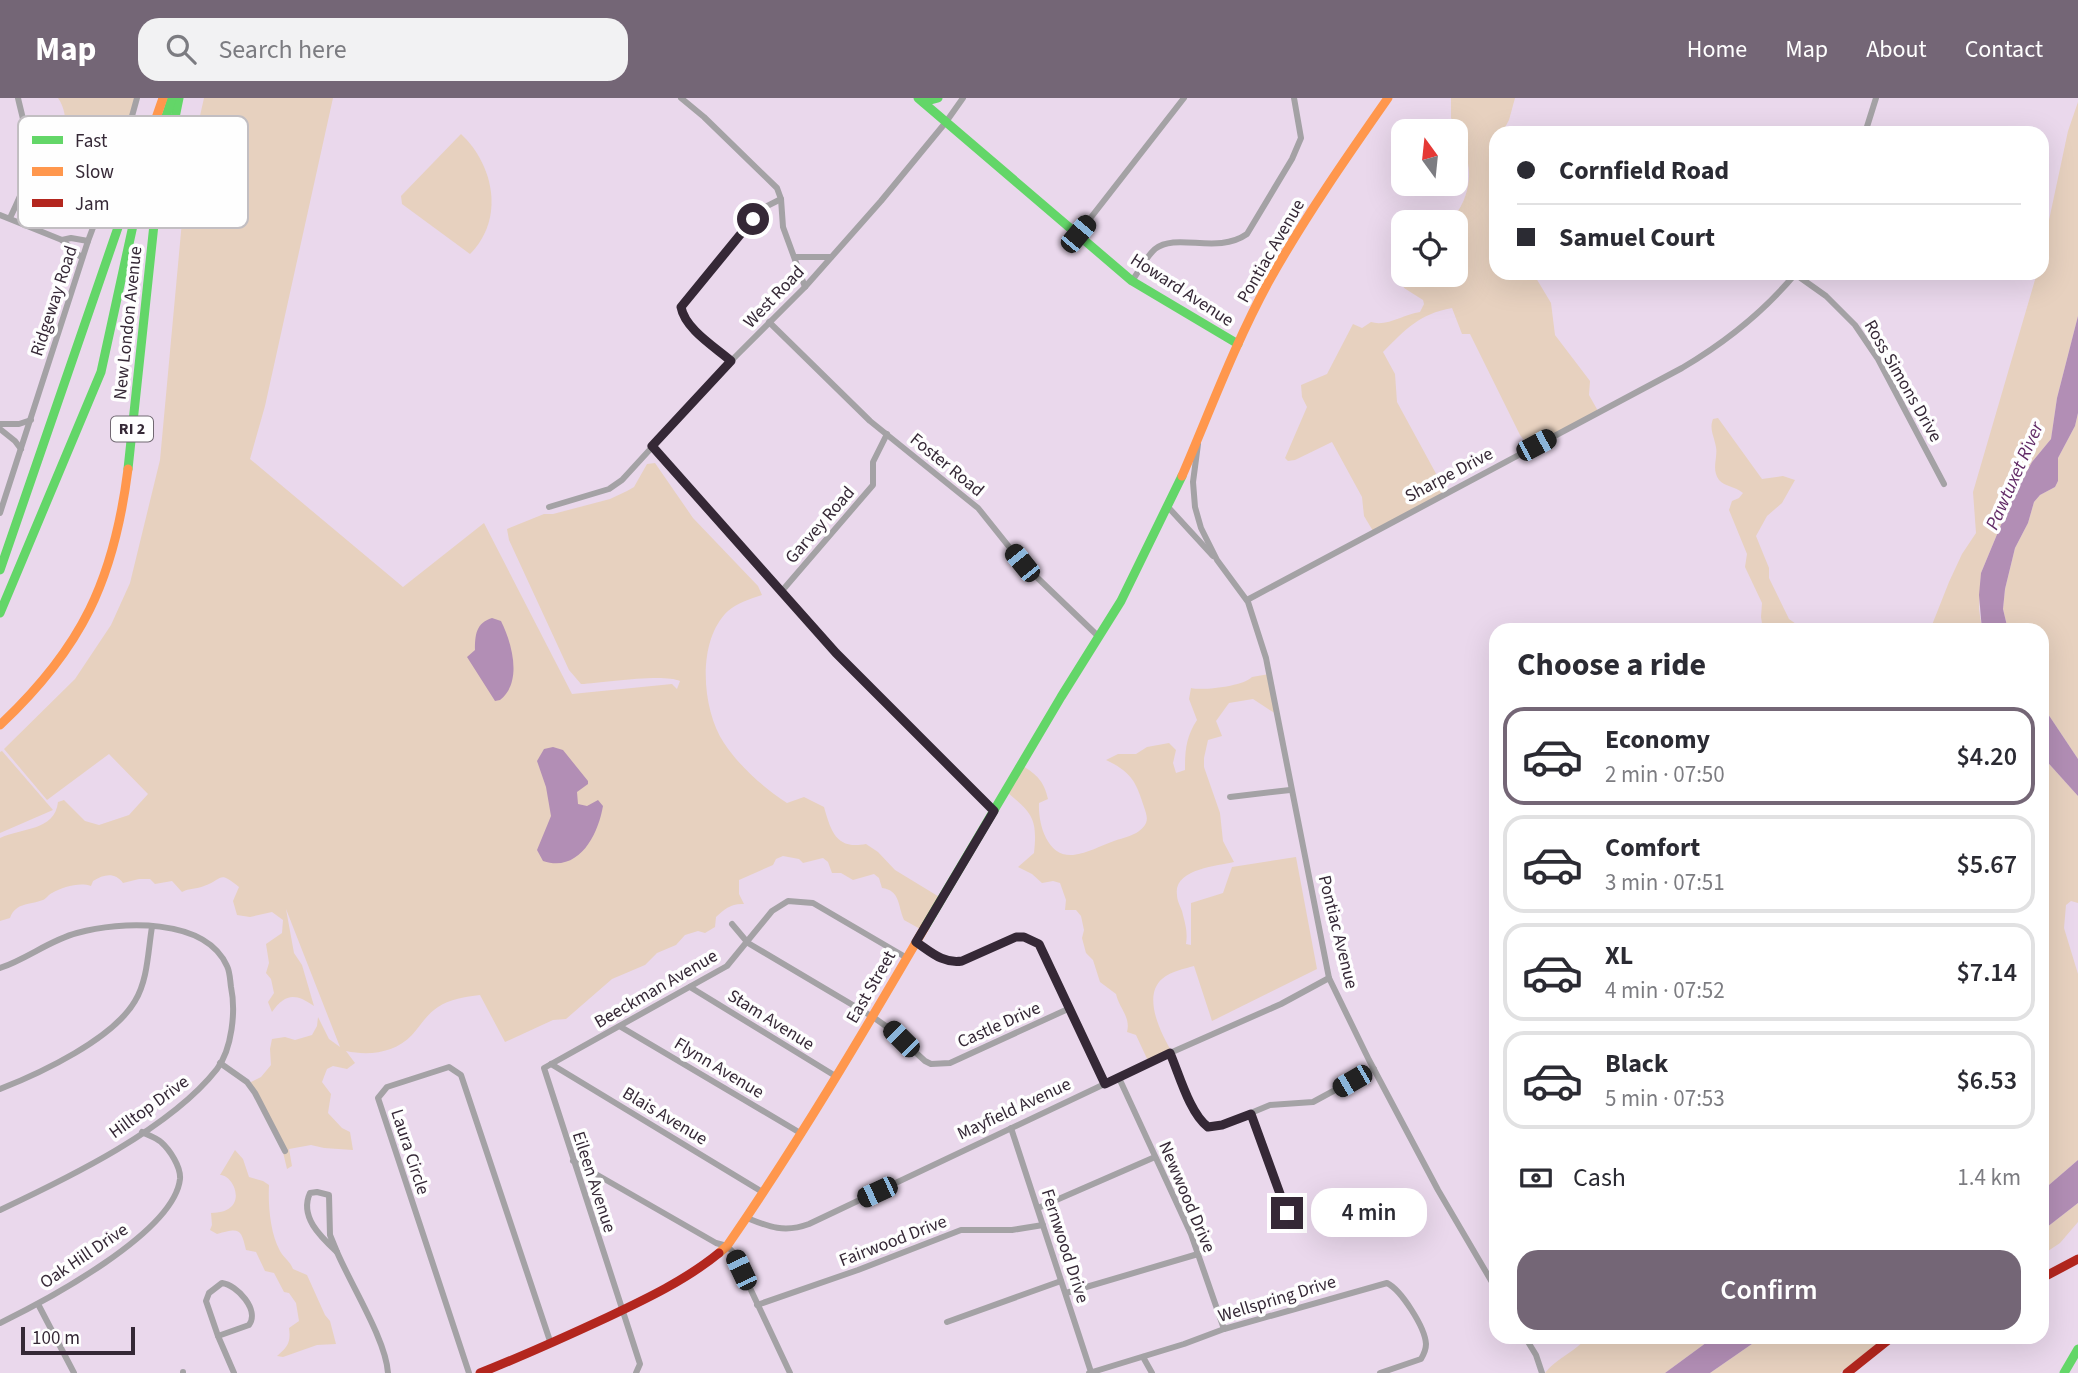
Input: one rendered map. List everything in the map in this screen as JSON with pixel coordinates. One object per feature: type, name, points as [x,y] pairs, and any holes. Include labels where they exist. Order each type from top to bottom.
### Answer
[{"type":"main road","points":[[151,116],[155,98]]},
{"type":"main road","name":"New London Avenue","points":[[156,116],[163,98]]},
{"type":"main road","points":[[166,116],[172,98]]},
{"type":"main road","name":"New London Avenue","points":[[174,116],[179,98]]},
{"type":"main road","points":[[920,100],[938,98]]},
{"type":"main road","name":"Pontiac Avenue","points":[[1168,507],[1238,344],[1269,282],[1300,228],[1388,98]]},
{"type":"main road","name":"Howard Avenue","points":[[920,100],[1132,281],[1238,344]]},
{"type":"main road","name":"New London Avenue","points":[[1,569],[117,228]]},
{"type":"main road","points":[[0,613],[101,372],[132,228]]},
{"type":"main road","name":"New London Avenue","points":[[0,725],[40,685],[77,636],[96,600],[111,560],[125,495],[155,228]]},
{"type":"main road","name":"East Street","points":[[727,1246],[802,1134],[873,1017],[1121,601],[1168,507]]},
{"type":"main road","points":[[480,1373],[621,1311],[702,1267],[727,1246]]},
{"type":"main road","points":[[2049,1274],[2078,1259]]},
{"type":"main road","points":[[1847,1373],[1883,1344]]},
{"type":"main road","points":[[2064,1373],[2078,1349]]},
{"type":"street","points":[[18,98],[22,116]]},
{"type":"street","name":"Ridgeway Road","points":[[131,116],[136,98]]},
{"type":"street","points":[[681,98],[777,188],[781,199],[783,227],[805,286]]},
{"type":"street","name":"West Road","points":[[549,507],[615,486],[805,286],[946,122],[963,98]]},
{"type":"street","points":[[1078,234],[1184,98]]},
{"type":"street","points":[[1132,281],[1151,253],[1161,246],[1180,242],[1213,245],[1240,238],[1247,233],[1292,159],[1301,138],[1294,98]]},
{"type":"street","points":[[1867,126],[1875,98]]},
{"type":"street","points":[[731,361],[688,323],[682,315],[681,307],[758,213],[781,199]]},
{"type":"street","points":[[10,218],[18,201]]},
{"type":"street","points":[[0,215],[18,221]]},
{"type":"street","points":[[34,228],[62,240],[82,258]]},
{"type":"street","name":"Ridgeway Road","points":[[0,513],[93,228]]},
{"type":"street","points":[[62,240],[71,238],[88,241]]},
{"type":"street","points":[[795,257],[831,257]]},
{"type":"street","name":"Sharpe Drive","points":[[1247,600],[1682,369],[1747,325],[1790,280]]},
{"type":"street","name":"Ross Simons Drive","points":[[1804,280],[1842,311],[1861,333],[1878,359],[1944,484]]},
{"type":"street","name":"Foster Road","points":[[769,322],[870,421],[978,508],[1022,563],[1098,637]]},
{"type":"street","points":[[0,426],[31,420]]},
{"type":"street","points":[[0,426],[21,449]]},
{"type":"street","name":"Pontiac Avenue","points":[[1201,430],[1194,465],[1195,507],[1205,539],[1217,560]]},
{"type":"street","name":"Garvey Road","points":[[781,592],[873,485],[872,469],[876,454],[887,434]]},
{"type":"street","points":[[652,446],[860,678],[994,811]]},
{"type":"street","name":"Pontiac Avenue","points":[[1168,507],[1217,560],[1247,600],[1266,658],[1329,978],[1438,1190],[1489,1277]]},
{"type":"street","points":[[1230,797],[1290,790]]},
{"type":"street","name":"Beeckman Avenue","points":[[551,1064],[727,966],[778,905],[788,901],[813,903],[907,958]]},
{"type":"street","name":"Castle Drive","points":[[732,924],[748,943],[873,1017],[925,1061],[950,1063],[1068,1009]]},
{"type":"street","name":"Hilltop Drive","points":[[0,968],[75,933],[125,925],[180,929],[198,937],[216,950],[227,967],[232,991],[233,1022],[220,1063],[197,1091],[142,1132],[68,1178],[0,1210]]},
{"type":"street","points":[[0,1089],[44,1070],[83,1048],[122,1019],[137,999],[145,974],[152,927]]},
{"type":"street","points":[[916,942],[945,961],[953,962],[962,961],[1016,937],[1029,938],[1039,944],[1105,1084]]},
{"type":"street","name":"Mayfield Avenue","points":[[747,1218],[773,1228],[797,1229],[1170,1053],[1281,1004],[1329,978]]},
{"type":"street","name":"Stam Avenue","points":[[690,987],[837,1077]]},
{"type":"street","name":"Flynn Avenue","points":[[621,1027],[802,1134]]},
{"type":"street","points":[[1170,1053],[1190,1101],[1202,1123],[1208,1127],[1222,1125],[1270,1105],[1313,1102],[1374,1069]]},
{"type":"street","points":[[220,1063],[247,1082],[285,1151]]},
{"type":"street","name":"Eileen Avenue","points":[[551,1064],[544,1068],[640,1364],[636,1373]]},
{"type":"street","name":"Blais Avenue","points":[[551,1064],[764,1193]]},
{"type":"street","name":"Laura Circle","points":[[469,1373],[378,1098],[387,1087],[449,1067],[461,1075],[551,1344]]},
{"type":"street","name":"Newwood Drive","points":[[1119,1078],[1198,1254],[1224,1329]]},
{"type":"street","points":[[1251,1114],[1291,1227]]},
{"type":"street","name":"Fernwood Drive","points":[[1011,1128],[1090,1373]]},
{"type":"street","name":"Oak Hill Drive","points":[[0,1323],[38,1304],[138,1239],[170,1203],[180,1180],[178,1166],[162,1142],[142,1132]]},
{"type":"street","points":[[1038,1208],[1155,1157]]},
{"type":"street","points":[[573,1161],[716,1243],[727,1246],[733,1252],[790,1373]]},
{"type":"street","points":[[337,1252],[310,1221],[307,1199],[310,1194],[317,1192],[329,1195],[330,1235],[375,1333],[388,1373]]},
{"type":"street","name":"Fairwood Drive","points":[[758,1305],[961,1230],[1012,1230],[1043,1225]]},
{"type":"street","points":[[1066,1293],[1198,1254]]},
{"type":"street","points":[[947,1322],[1061,1281]]},
{"type":"street","points":[[218,1336],[249,1325],[253,1321],[253,1313],[231,1284],[222,1283],[214,1287],[206,1301],[218,1336],[234,1373]]},
{"type":"street","name":"Wellspring Drive","points":[[1090,1373],[1224,1329],[1387,1283],[1399,1292],[1426,1341],[1425,1353],[1420,1359],[1380,1373]]},
{"type":"street","points":[[38,1304],[74,1373]]},
{"type":"street","points":[[1529,1344],[1542,1373]]},
{"type":"street","points":[[1143,1357],[1152,1373]]},
{"type":"shaded area","points":[[58,98],[137,98],[131,116],[64,116]]},
{"type":"shaded area","points":[[204,98],[333,98],[265,406],[250,459],[403,587],[484,523],[572,694],[672,684],[677,689],[680,681],[647,678],[581,684],[569,670],[509,540],[507,529],[544,514],[610,499],[634,487],[647,464],[655,463],[693,518],[758,586],[762,595],[740,603],[728,611],[711,640],[707,657],[707,695],[711,713],[724,743],[745,768],[778,797],[787,803],[804,797],[824,807],[832,831],[841,841],[856,845],[866,844],[895,870],[941,898],[922,930],[904,920],[895,895],[882,888],[879,878],[874,874],[853,880],[841,873],[832,873],[828,862],[823,858],[803,863],[799,859],[783,856],[776,859],[773,865],[739,880],[739,894],[744,904],[722,911],[716,917],[715,927],[705,933],[698,931],[685,935],[676,945],[657,953],[645,965],[612,979],[566,1019],[553,1020],[505,1042],[480,995],[453,1000],[438,1007],[398,1046],[373,1053],[346,1051],[355,1063],[347,1069],[333,1066],[327,1069],[322,1082],[331,1094],[328,1113],[342,1128],[350,1132],[353,1150],[311,1145],[289,1149],[292,1166],[287,1169],[282,1148],[249,1083],[261,1077],[271,1065],[272,1039],[285,1037],[295,1040],[312,1035],[318,1017],[329,1039],[340,1047],[286,909],[294,953],[302,965],[314,1006],[302,999],[291,997],[282,1001],[272,1012],[268,1002],[274,993],[271,979],[266,973],[269,963],[266,944],[282,933],[283,920],[272,912],[250,917],[237,915],[233,901],[239,887],[224,877],[182,892],[172,881],[155,884],[150,879],[139,879],[123,883],[116,877],[105,876],[93,881],[91,886],[66,887],[52,893],[43,900],[16,909],[10,918],[0,921],[0,838],[44,823],[56,811],[58,802],[64,800],[85,821],[99,825],[129,815],[148,794],[109,754],[47,800],[4,749],[75,679],[111,625],[130,583],[160,460],[181,228],[248,228],[248,116],[200,116]]},
{"type":"shaded area","points":[[1451,98],[1515,98],[1506,126],[1489,126],[1489,280],[1537,280],[1551,303],[1555,335],[1590,381],[1589,395],[1598,411],[1530,448],[1520,435],[1470,334],[1462,334],[1452,308],[1422,318],[1383,352],[1395,374],[1397,402],[1446,492],[1373,531],[1364,516],[1362,497],[1332,442],[1295,460],[1288,461],[1285,458],[1307,407],[1302,397],[1301,385],[1327,374],[1353,324],[1362,328],[1371,322],[1389,322],[1420,312],[1423,300],[1404,287],[1468,287],[1468,210],[1458,210],[1468,196],[1468,119],[1452,119]]},
{"type":"shaded area","points":[[2078,102],[2078,316],[2057,398],[2051,439],[2032,462],[2013,496],[1981,573],[1981,623],[1933,623],[1962,554],[1976,533],[1973,492],[2035,280],[2049,280],[2049,220],[2068,131]]},
{"type":"shaded area","points":[[461,134],[481,161],[491,192],[488,225],[470,254],[402,204],[401,196]]},
{"type":"shaded area","points":[[2078,316],[2078,413],[2075,426],[2058,458],[2058,481],[2055,487],[2040,495],[2034,502],[2028,523],[2015,548],[2005,589],[2003,609],[2006,623],[1981,623],[1979,595],[1981,573],[2013,496],[2032,462],[2051,439],[2057,398]]},
{"type":"shaded area","points":[[2078,413],[2078,759],[2049,716],[2049,623],[2006,623],[2003,609],[2015,548],[2028,523],[2034,502],[2040,495],[2055,487],[2058,481],[2058,458],[2075,426]]},
{"type":"shaded area","points":[[1718,418],[1762,479],[1783,476],[1795,480],[1782,503],[1767,516],[1756,536],[1769,568],[1769,578],[1789,619],[1795,623],[1762,623],[1762,603],[1745,567],[1747,554],[1729,510],[1732,501],[1743,493],[1721,482],[1715,472],[1713,419]]},
{"type":"shaded area","points":[[492,618],[501,621],[509,640],[513,662],[511,683],[507,692],[500,700],[495,701],[467,657],[475,650],[480,626]]},
{"type":"shaded area","points":[[1269,674],[1276,714],[1253,699],[1229,703],[1216,721],[1222,736],[1208,740],[1204,758],[1204,767],[1220,813],[1223,841],[1234,862],[1207,867],[1189,874],[1178,886],[1177,897],[1186,928],[1186,944],[1191,945],[1191,903],[1223,893],[1232,867],[1296,857],[1317,969],[1212,1021],[1194,966],[1169,974],[1156,986],[1153,1005],[1172,1052],[1149,1063],[1136,1035],[1127,1032],[1126,1017],[1116,994],[1100,982],[1093,960],[1086,953],[1081,916],[1076,910],[1065,910],[1066,900],[1060,883],[1042,883],[1018,867],[1034,853],[1035,831],[1027,811],[1006,791],[1023,766],[1039,779],[1048,799],[1039,803],[1042,829],[1051,845],[1064,854],[1084,853],[1132,835],[1147,821],[1141,798],[1127,773],[1106,760],[1118,754],[1136,754],[1147,747],[1169,743],[1176,750],[1173,763],[1176,773],[1185,770],[1187,744],[1197,720],[1189,699],[1191,688],[1223,687]]},
{"type":"shaded area","points":[[2049,716],[2078,759],[2078,796],[2049,764]]},
{"type":"shaded area","points":[[553,747],[563,750],[588,781],[588,784],[577,792],[578,804],[587,806],[598,800],[603,806],[597,829],[585,849],[567,862],[556,863],[543,861],[537,850],[551,816],[546,787],[537,761],[544,749]]},
{"type":"shaded area","points":[[2,751],[53,810],[0,833],[0,752]]},
{"type":"shaded area","points":[[2049,764],[2078,796],[2078,903],[2071,901],[2066,905],[2064,928],[2078,974],[2078,1160],[2049,1185]]},
{"type":"shaded area","points":[[235,1150],[243,1159],[249,1177],[269,1185],[270,1219],[277,1244],[293,1269],[307,1275],[330,1321],[336,1344],[317,1345],[283,1357],[277,1356],[288,1344],[289,1328],[299,1321],[296,1303],[289,1293],[284,1292],[274,1273],[265,1271],[256,1252],[246,1250],[238,1231],[217,1234],[210,1230],[211,1213],[231,1207],[235,1201],[234,1187],[226,1177],[220,1175]]},
{"type":"shaded area","points":[[2078,1160],[2078,1203],[2049,1226],[2049,1185]]},
{"type":"shaded area","points":[[2078,1203],[2078,1222],[2060,1243],[2049,1250],[2049,1226]]},
{"type":"shaded area","points":[[1580,1344],[1704,1344],[1665,1373],[1545,1373]]},
{"type":"shaded area","points":[[1704,1344],[1752,1344],[1710,1373],[1665,1373]]},
{"type":"shaded area","points":[[1752,1344],[1876,1344],[1840,1373],[1710,1373]]},
{"type":"traffic: fast","points":[[166,116],[172,98]]},
{"type":"traffic: fast","points":[[175,116],[179,98]]},
{"type":"traffic: fast","points":[[918,98],[1132,281],[1238,344]]},
{"type":"traffic: fast","points":[[923,102],[938,98]]},
{"type":"traffic: fast","points":[[0,570],[118,228]]},
{"type":"traffic: fast","points":[[0,613],[101,372],[132,228]]},
{"type":"traffic: fast","points":[[128,469],[154,228]]},
{"type":"traffic: fast","points":[[925,927],[1121,601],[1182,476]]},
{"type":"traffic: fast","points":[[2064,1373],[2078,1349]]},
{"type":"traffic: slow","points":[[157,116],[163,98]]},
{"type":"traffic: slow","points":[[1182,476],[1234,353],[1269,281],[1311,211],[1388,98]]},
{"type":"traffic: slow","points":[[0,725],[53,668],[90,610],[114,545],[128,469]]},
{"type":"traffic: slow","points":[[719,1253],[727,1246],[804,1128],[925,927]]},
{"type":"traffic: jam","points":[[480,1373],[637,1303],[679,1280],[719,1253]]},
{"type":"traffic: jam","points":[[2049,1274],[2078,1259]]},
{"type":"traffic: jam","points":[[1847,1373],[1883,1344]]},
{"type":"route","points":[[753,219],[681,307],[682,315],[688,323],[731,361],[698,400],[652,446],[836,653],[994,811],[916,942],[945,961],[953,962],[962,961],[1016,937],[1024,937],[1039,944],[1105,1084],[1170,1053],[1202,1123],[1208,1127],[1222,1125],[1251,1114],[1287,1213]]},
{"type":"water label","name":"Pawtuxet River","points":[[2015,476]]}]
